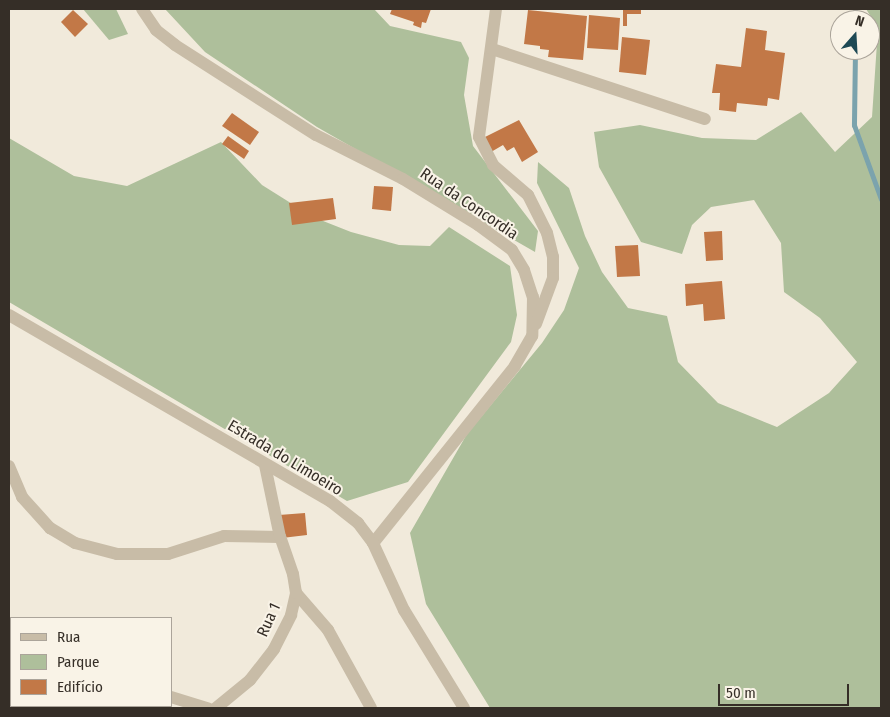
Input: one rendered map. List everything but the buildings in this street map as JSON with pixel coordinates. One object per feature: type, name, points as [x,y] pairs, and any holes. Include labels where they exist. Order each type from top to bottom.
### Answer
[{"type":"street","name":"Rua da Concordia","points":[[142,9],[156,30],[244,91],[316,135],[402,179],[512,250],[524,270],[534,297],[532,336],[515,366],[374,543]]},
{"type":"street","points":[[496,9],[479,137],[485,154],[493,165],[528,195],[548,233],[553,257],[553,278],[532,336]]},
{"type":"street","points":[[492,49],[705,119]]},
{"type":"street","name":"Estrada do Limoeiro","points":[[9,315],[330,501],[358,523],[374,543],[404,610],[464,708]]},
{"type":"street","name":"Rua 1","points":[[216,708],[250,680],[274,649],[291,615],[296,593],[280,537],[265,465]]},
{"type":"street","points":[[9,466],[22,497],[50,528],[75,543],[117,554],[168,554],[224,536],[280,537]]},
{"type":"street","points":[[296,593],[328,630],[371,708]]},
{"type":"street","points":[[172,697],[208,708]]},
{"type":"green space","points":[[83,9],[116,9],[128,34],[109,40]]},
{"type":"green space","points":[[165,9],[374,9],[390,26],[461,42],[469,58],[464,95],[473,146],[538,231],[535,252],[317,127],[205,52]]},
{"type":"green space","points":[[881,9],[881,708],[490,708],[426,604],[410,533],[467,434],[542,343],[564,310],[579,268],[537,183],[538,162],[569,188],[585,236],[602,272],[628,308],[667,316],[678,362],[718,403],[777,427],[829,393],[857,362],[820,318],[784,292],[781,243],[754,200],[711,207],[692,225],[682,254],[641,242],[599,167],[594,132],[640,125],[702,138],[756,140],[801,112],[835,152],[872,117],[876,60],[880,60],[880,10],[867,10]]},
{"type":"green space","points":[[9,138],[74,176],[127,186],[221,142],[262,185],[313,217],[351,232],[399,245],[430,246],[449,227],[510,266],[517,315],[511,342],[408,482],[347,501],[9,302]]},
{"type":"waterway","points":[[855,60],[854,125],[881,199]]}]
